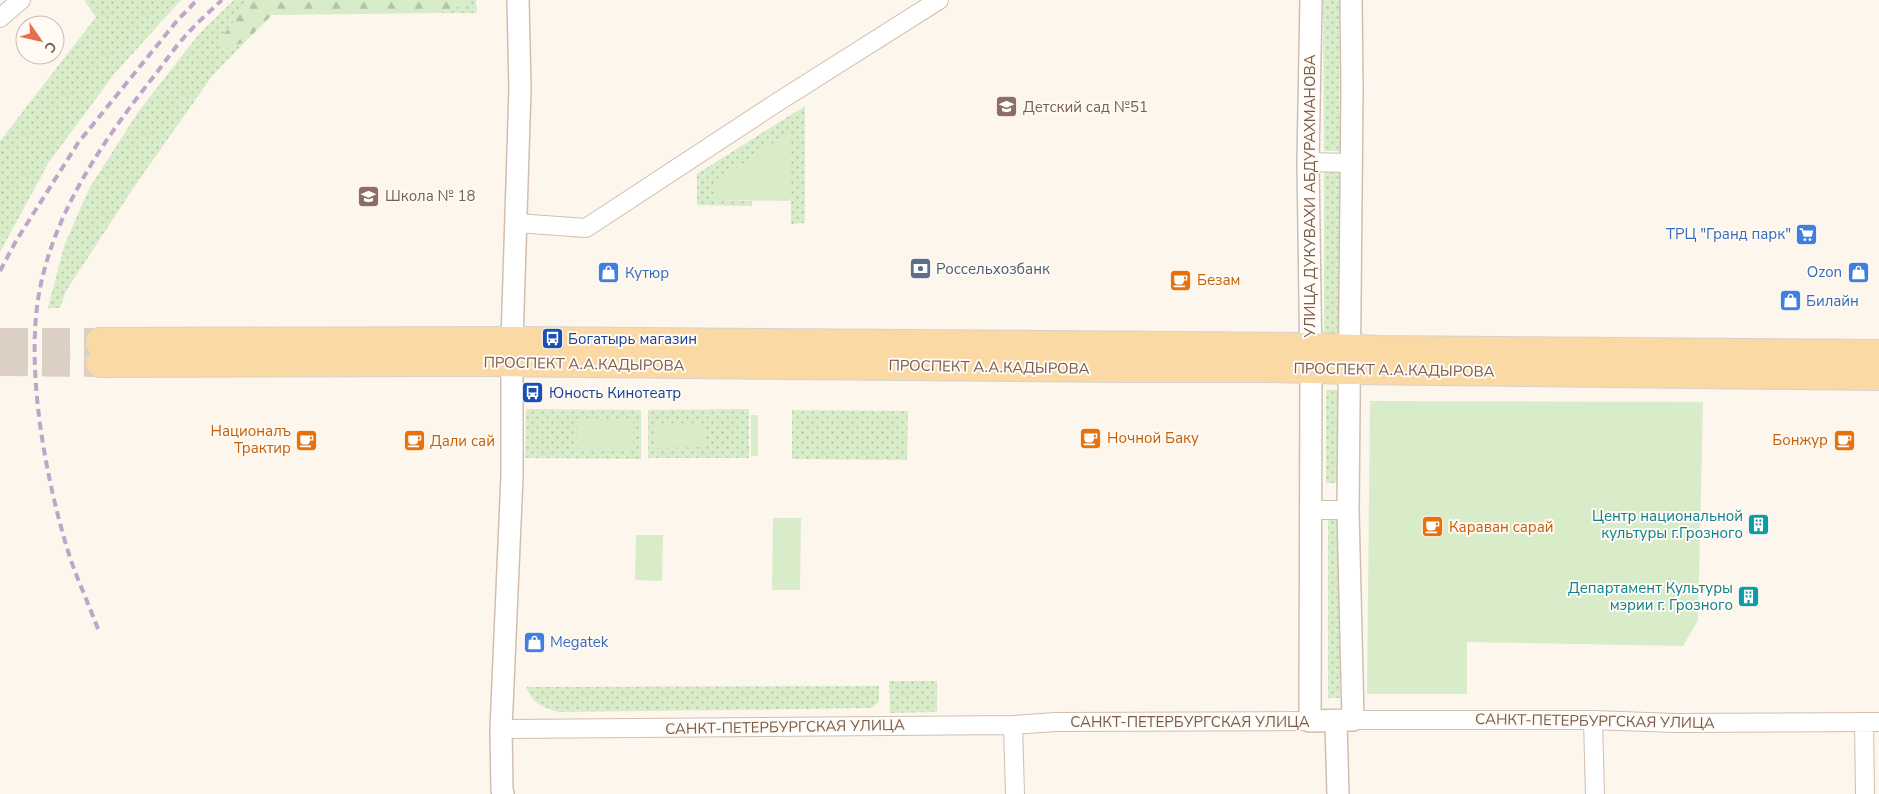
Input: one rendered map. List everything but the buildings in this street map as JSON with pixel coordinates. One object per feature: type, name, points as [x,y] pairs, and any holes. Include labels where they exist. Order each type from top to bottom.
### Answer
[{"type":"main road","name":"ПРОСПЕКТ А.А.КАДЫРОВА","points":[[1350,359],[1378,350],[1879,354]]},
{"type":"main road","name":"ПРОСПЕКТ А.А.КАДЫРОВА","points":[[100,353],[512,352],[1114,368],[1311,358],[1879,376]]},
{"type":"street","points":[[0,18],[21,0]]},
{"type":"street","points":[[503,794],[501,729],[512,476],[512,352],[520,89],[518,0]]},
{"type":"street","points":[[517,223],[586,228],[773,105],[939,0]]},
{"type":"street","name":"УЛИЦА ДУКУВАХИ АБДУРАХМАНОВА","points":[[1310,721],[1311,358],[1308,162],[1311,0]]},
{"type":"street","points":[[1338,794],[1344,721],[1348,510],[1352,90],[1351,0]]},
{"type":"street","points":[[1308,162],[1350,163]]},
{"type":"street","points":[[1310,510],[1348,510]]},
{"type":"street","points":[[1593,720],[1596,794]]},
{"type":"street","name":"САНКТ-ПЕТЕРБУРГСКАЯ УЛИЦА","points":[[501,729],[1013,725],[1056,722],[1593,720],[1675,723],[1871,722]]},
{"type":"street","points":[[1866,794],[1871,722]]},
{"type":"street","points":[[1013,725],[1015,794]]},
{"type":"green space","points":[[84,0],[181,0],[115,73],[49,162],[0,252],[0,141],[59,65],[65,65],[65,57],[96,17]]},
{"type":"green space","points":[[234,0],[251,0],[219,40],[224,49],[245,42],[212,76],[132,190],[66,291],[60,308],[48,308],[64,246],[90,187],[138,112],[199,34]]},
{"type":"green space","points":[[251,0],[469,0],[470,3],[440,13],[272,15],[245,42],[224,49],[219,40]]},
{"type":"green space","points":[[469,0],[476,0],[477,13],[440,13],[469,3]]},
{"type":"green space","points":[[1323,0],[1339,0],[1340,151],[1324,151]]},
{"type":"green space","points":[[805,106],[805,223],[791,224],[791,135],[785,135],[715,183],[716,200],[752,201],[752,206],[697,205],[697,174]]},
{"type":"green space","points":[[791,134],[791,201],[715,200],[715,183],[785,135]]},
{"type":"green space","points":[[1324,171],[1341,171],[1341,335],[1324,335]]},
{"type":"green space","points":[[1326,390],[1340,390],[1340,483],[1326,483]]},
{"type":"green space","points":[[1370,401],[1703,402],[1698,620],[1683,646],[1467,642],[1467,694],[1367,694]]},
{"type":"green space","points":[[526,409],[641,410],[641,459],[525,458]]},
{"type":"green space","points":[[749,409],[749,458],[648,458],[648,410]]},
{"type":"green space","points":[[792,410],[908,411],[907,460],[792,459]]},
{"type":"green space","points":[[751,415],[758,415],[758,456],[751,456]]},
{"type":"green space","points":[[577,421],[633,421],[633,449],[577,449]]},
{"type":"green space","points":[[654,423],[706,423],[706,447],[654,448]]},
{"type":"green space","points":[[773,518],[801,518],[800,590],[772,590]]},
{"type":"green space","points":[[1328,519],[1340,519],[1340,698],[1328,698]]},
{"type":"green space","points":[[636,535],[663,535],[662,581],[635,580]]},
{"type":"green space","points":[[889,681],[937,681],[937,712],[890,713]]},
{"type":"green space","points":[[879,686],[879,702],[872,708],[560,712],[544,707],[535,701],[527,687]]},
{"type":"tunnel","points":[[0,342],[100,342]]},
{"type":"tunnel","points":[[0,362],[100,363]]},
{"type":"railway","points":[[0,271],[16,241],[78,143],[176,22],[197,0]]},
{"type":"railway","points":[[98,629],[67,548],[44,450],[35,379],[37,310],[42,279],[60,224],[73,197],[102,147],[178,44],[222,0]]},
{"type":"place","name":"Детский сад №51","points":[[1007,107]]},
{"type":"place","name":"Школа № 18","points":[[369,196]]},
{"type":"place","name":"ТРЦ \"Гранд парк\"","points":[[1807,234]]},
{"type":"place","name":"Россельхозбанк","points":[[920,269]]},
{"type":"place","name":"Ozon","points":[[1858,272]]},
{"type":"place","name":"Кутюр","points":[[609,273]]},
{"type":"place","name":"Безам","points":[[1181,280]]},
{"type":"place","name":"Билайн","points":[[1790,301]]},
{"type":"place","name":"Богатырь магазин","points":[[552,339]]},
{"type":"place","name":"Юность Кинотеатр","points":[[533,393]]},
{"type":"place","name":"Ночной Баку","points":[[1091,438]]},
{"type":"place","name":"Националъ Трактир","points":[[307,440]]},
{"type":"place","name":"Бонжур","points":[[1844,440]]},
{"type":"place","name":"Дали сай","points":[[414,441]]},
{"type":"place","name":"Центр национальной культуры г.Грозного","points":[[1759,525]]},
{"type":"place","name":"Караван сарай","points":[[1433,527]]},
{"type":"place","name":"Департамент Культуры мэрии г. Грозного","points":[[1749,597]]},
{"type":"place","name":"Megatek","points":[[534,642]]}]
